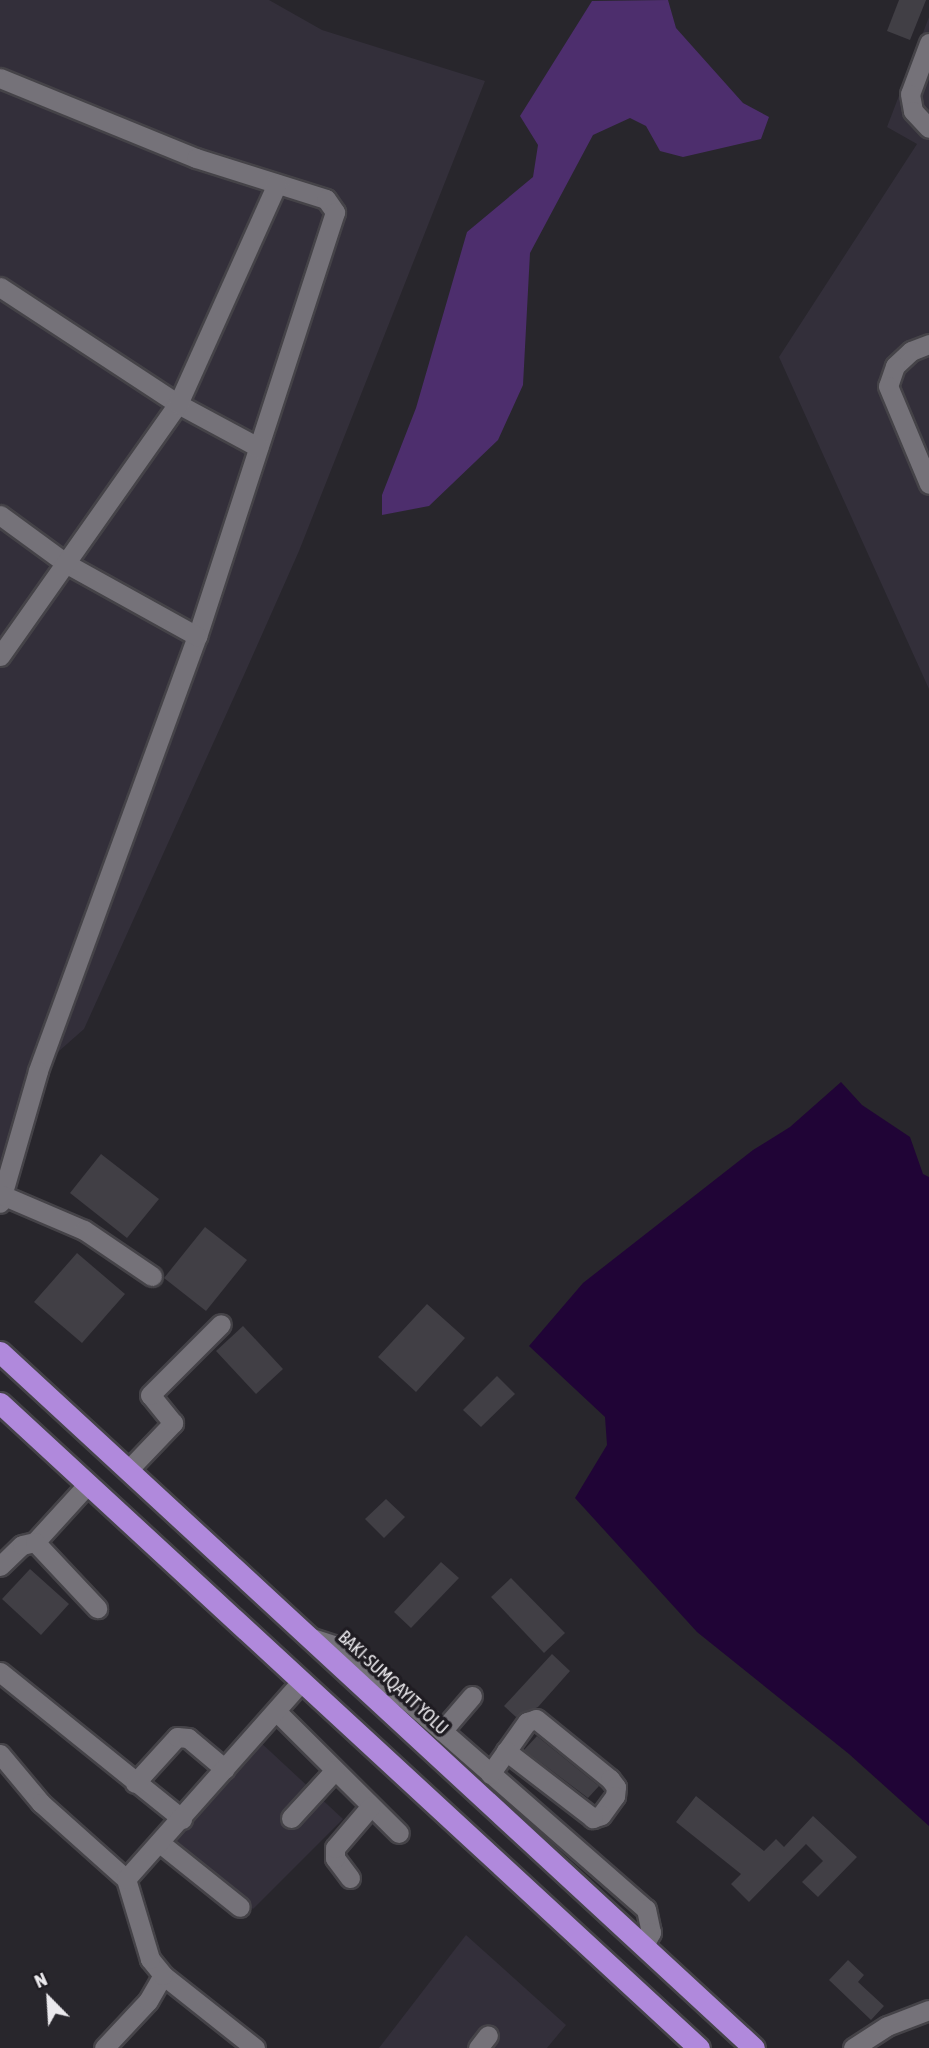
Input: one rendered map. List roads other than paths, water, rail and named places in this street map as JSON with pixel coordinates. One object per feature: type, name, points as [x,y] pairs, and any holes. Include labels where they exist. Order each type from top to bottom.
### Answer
[{"type":"highway","points":[[0,1352],[754,2048]]},
{"type":"highway","points":[[0,1403],[699,2048]]},
{"type":"lane","points":[[929,43],[910,94],[913,111],[929,128]]},
{"type":"lane","points":[[0,78],[196,158],[326,199],[335,212],[197,636],[38,1071],[1,1199],[83,1230],[152,1276]]},
{"type":"lane","points":[[0,656],[178,404],[277,184]]},
{"type":"lane","points":[[0,287],[178,404],[258,447]]},
{"type":"lane","points":[[929,344],[911,352],[895,366],[888,386],[929,484]]},
{"type":"lane","points":[[0,515],[67,564],[197,636]]},
{"type":"lane","points":[[129,1469],[173,1423],[150,1395],[221,1324]]},
{"type":"lane","points":[[0,1566],[22,1545],[35,1542],[88,1484]]},
{"type":"lane","points":[[35,1542],[97,1608]]},
{"type":"lane","points":[[312,1638],[340,1647],[442,1731],[646,1909],[651,1932],[644,1946]]},
{"type":"lane","points":[[0,1672],[182,1819]]},
{"type":"lane","points":[[126,1880],[302,1681]]},
{"type":"lane","points":[[442,1731],[472,1696]]},
{"type":"lane","points":[[276,1712],[399,1833]]},
{"type":"lane","points":[[490,1774],[506,1751],[527,1721],[536,1719],[610,1779],[616,1787],[615,1796],[601,1815],[593,1818],[506,1751]]},
{"type":"lane","points":[[135,1783],[177,1737],[188,1738],[225,1769]]},
{"type":"lane","points":[[0,1754],[6,1776],[126,1880],[143,1941],[163,1975],[255,2048]]},
{"type":"lane","points":[[291,1818],[335,1770]]},
{"type":"lane","points":[[350,1878],[335,1858],[335,1848],[371,1805]]},
{"type":"lane","points":[[160,1843],[240,1907]]},
{"type":"lane","points":[[104,2048],[148,2001],[163,1975]]},
{"type":"lane","points":[[853,2048],[887,2026],[929,2010]]}]
